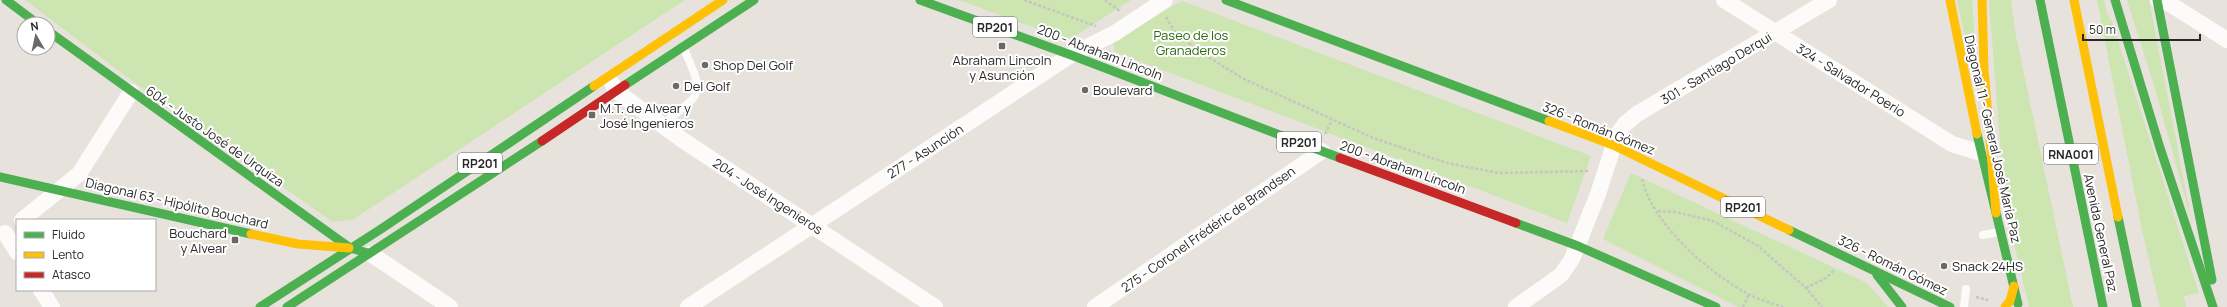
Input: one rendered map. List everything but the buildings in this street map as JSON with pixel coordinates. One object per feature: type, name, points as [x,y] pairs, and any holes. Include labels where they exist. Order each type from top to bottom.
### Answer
[{"type":"main road","points":[[6,0],[27,16]]},
{"type":"main road","name":"RP201","points":[[260,307],[723,0]]},
{"type":"main road","name":"RP201","points":[[287,307],[371,254],[682,46],[754,0]]},
{"type":"main road","name":"200 - Abraham Lincoln","points":[[920,0],[1071,54],[1322,151],[1578,246],[1716,307]]},
{"type":"main road","name":"326 - Román Gómez","points":[[1226,0],[1613,145],[1847,256],[1872,270],[1950,307]]},
{"type":"main road","name":"Diagonal 11 - General José María Paz","points":[[1950,0],[1981,153],[2019,307]]},
{"type":"main road","points":[[1982,0],[1984,69],[1996,213]]},
{"type":"main road","name":"Avenida General Paz","points":[[2040,0],[2103,307]]},
{"type":"main road","name":"Avenida General Paz","points":[[2074,0],[2137,307]]},
{"type":"main road","points":[[2115,0],[2160,148],[2213,307]]},
{"type":"main road","points":[[2157,0],[2217,307]]},
{"type":"main road","name":"604 - Justo José de Urquiza","points":[[56,37],[350,248],[371,254]]},
{"type":"main road","name":"Diagonal 63 - Hipólito Bouchard","points":[[0,177],[234,231],[298,244],[350,248]]},
{"type":"main road","points":[[1872,270],[1902,307]]},
{"type":"main road","points":[[2005,307],[2010,301],[2014,286]]},
{"type":"street","name":"324 - Salvador Poerio","points":[[1724,0],[1952,144],[1981,153]]},
{"type":"street","name":"301 - Santiago Derqui","points":[[1516,307],[1561,275],[1578,246],[1613,145],[1625,124],[1637,114],[1829,0]]},
{"type":"street","points":[[2157,0],[2170,4],[2227,40]]},
{"type":"street","name":"277 - Asunción","points":[[688,307],[1071,54],[1115,33],[1162,2]]},
{"type":"street","name":"204 - José Ingenieros","points":[[608,76],[616,91],[662,125],[935,307]]},
{"type":"street","points":[[23,219],[79,174],[131,92]]},
{"type":"street","name":"275 - Coronel Frédéric de Brandsen","points":[[1095,307],[1322,151]]},
{"type":"street","points":[[7,231],[16,250]]},
{"type":"street","points":[[371,254],[450,307]]},
{"type":"street","points":[[42,291],[52,307]]},
{"type":"lane","points":[[662,125],[695,97],[698,90],[698,81],[682,46]]},
{"type":"lane","points":[[1983,235],[2000,232]]},
{"type":"lane","points":[[1964,307],[1966,292]]},
{"type":"path","points":[[1024,0],[1115,33]]},
{"type":"path","points":[[1162,2],[1174,31],[1197,50],[1242,78],[1373,138],[1447,163],[1499,174],[1551,174],[1605,170]]},
{"type":"path","points":[[1637,157],[1644,190],[1664,223],[1703,264],[1749,294],[1783,307]]},
{"type":"path","points":[[1658,212],[1676,212],[1713,220],[1758,246],[1806,288],[1822,307]]},
{"type":"path","points":[[1806,288],[1826,278],[1847,256]]},
{"type":"path","points":[[1966,292],[1993,302]]},
{"type":"path","points":[[1743,307],[1749,294]]},
{"type":"green space","points":[[25,0],[685,0],[354,219],[333,222],[139,86],[56,23],[56,16],[46,16]]},
{"type":"green space","name":"Paseo de los Granaderos","points":[[959,0],[1131,0],[1075,36],[1065,39]]},
{"type":"green space","points":[[1957,0],[1972,0],[1979,101]]},
{"type":"green space","points":[[1989,0],[2011,0],[2016,36],[2073,307],[2029,307],[2009,221],[2003,183]]},
{"type":"green space","points":[[2097,0],[2104,0],[2108,16],[2111,19],[2199,293],[2184,296],[2186,307],[2160,307],[2142,230]]},
{"type":"green space","points":[[2127,0],[2149,0],[2192,223],[2154,85]]},
{"type":"green space","name":"Paseo de los Granaderos","points":[[1182,1],[1591,156],[1567,223],[1115,52],[1113,41]]},
{"type":"green space","points":[[1631,173],[1867,283],[1888,307],[1738,307],[1603,239]]},
{"type":"traffic: fast","points":[[6,0],[27,16]]},
{"type":"traffic: fast","points":[[625,85],[754,0]]},
{"type":"traffic: fast","points":[[920,0],[1071,55],[1340,158]]},
{"type":"traffic: fast","points":[[1226,0],[1549,121]]},
{"type":"traffic: fast","points":[[2040,0],[2103,307]]},
{"type":"traffic: fast","points":[[2115,0],[2160,148],[2213,307]]},
{"type":"traffic: fast","points":[[2157,0],[2212,280]]},
{"type":"traffic: fast","points":[[56,37],[350,248],[368,253]]},
{"type":"traffic: fast","points":[[260,307],[381,229],[594,86]]},
{"type":"traffic: fast","points":[[1977,134],[2018,304]]},
{"type":"traffic: fast","points":[[287,307],[542,141]]},
{"type":"traffic: fast","points":[[0,177],[251,234]]},
{"type":"traffic: fast","points":[[2118,217],[2137,307]]},
{"type":"traffic: fast","points":[[1516,223],[1578,246],[1716,307]]},
{"type":"traffic: fast","points":[[1789,230],[1950,307]]},
{"type":"traffic: fast","points":[[1877,275],[1902,307]]},
{"type":"traffic: slow","points":[[594,86],[723,0]]},
{"type":"traffic: slow","points":[[1950,0],[1977,134]]},
{"type":"traffic: slow","points":[[1982,0],[1984,69],[1996,213]]},
{"type":"traffic: slow","points":[[2074,0],[2118,217]]},
{"type":"traffic: slow","points":[[1549,121],[1613,145],[1789,230]]},
{"type":"traffic: slow","points":[[251,234],[298,244],[349,248]]},
{"type":"traffic: slow","points":[[2005,307],[2010,301],[2014,286]]},
{"type":"traffic: jam","points":[[542,141],[625,85]]},
{"type":"traffic: jam","points":[[1340,158],[1516,223]]},
{"type":"place","name":"Abraham Lincoln y Asunción","points":[[1002,46]]},
{"type":"place","name":"Shop Del Golf","points":[[705,65]]},
{"type":"place","name":"Del Golf","points":[[676,86]]},
{"type":"place","name":"Boulevard","points":[[1085,90]]},
{"type":"place","name":"M.T. de Alvear y José Ingenieros","points":[[592,115]]},
{"type":"place","name":"Bouchard y Alvear","points":[[235,240]]},
{"type":"place","name":"Snack 24HS","points":[[1944,266]]}]
